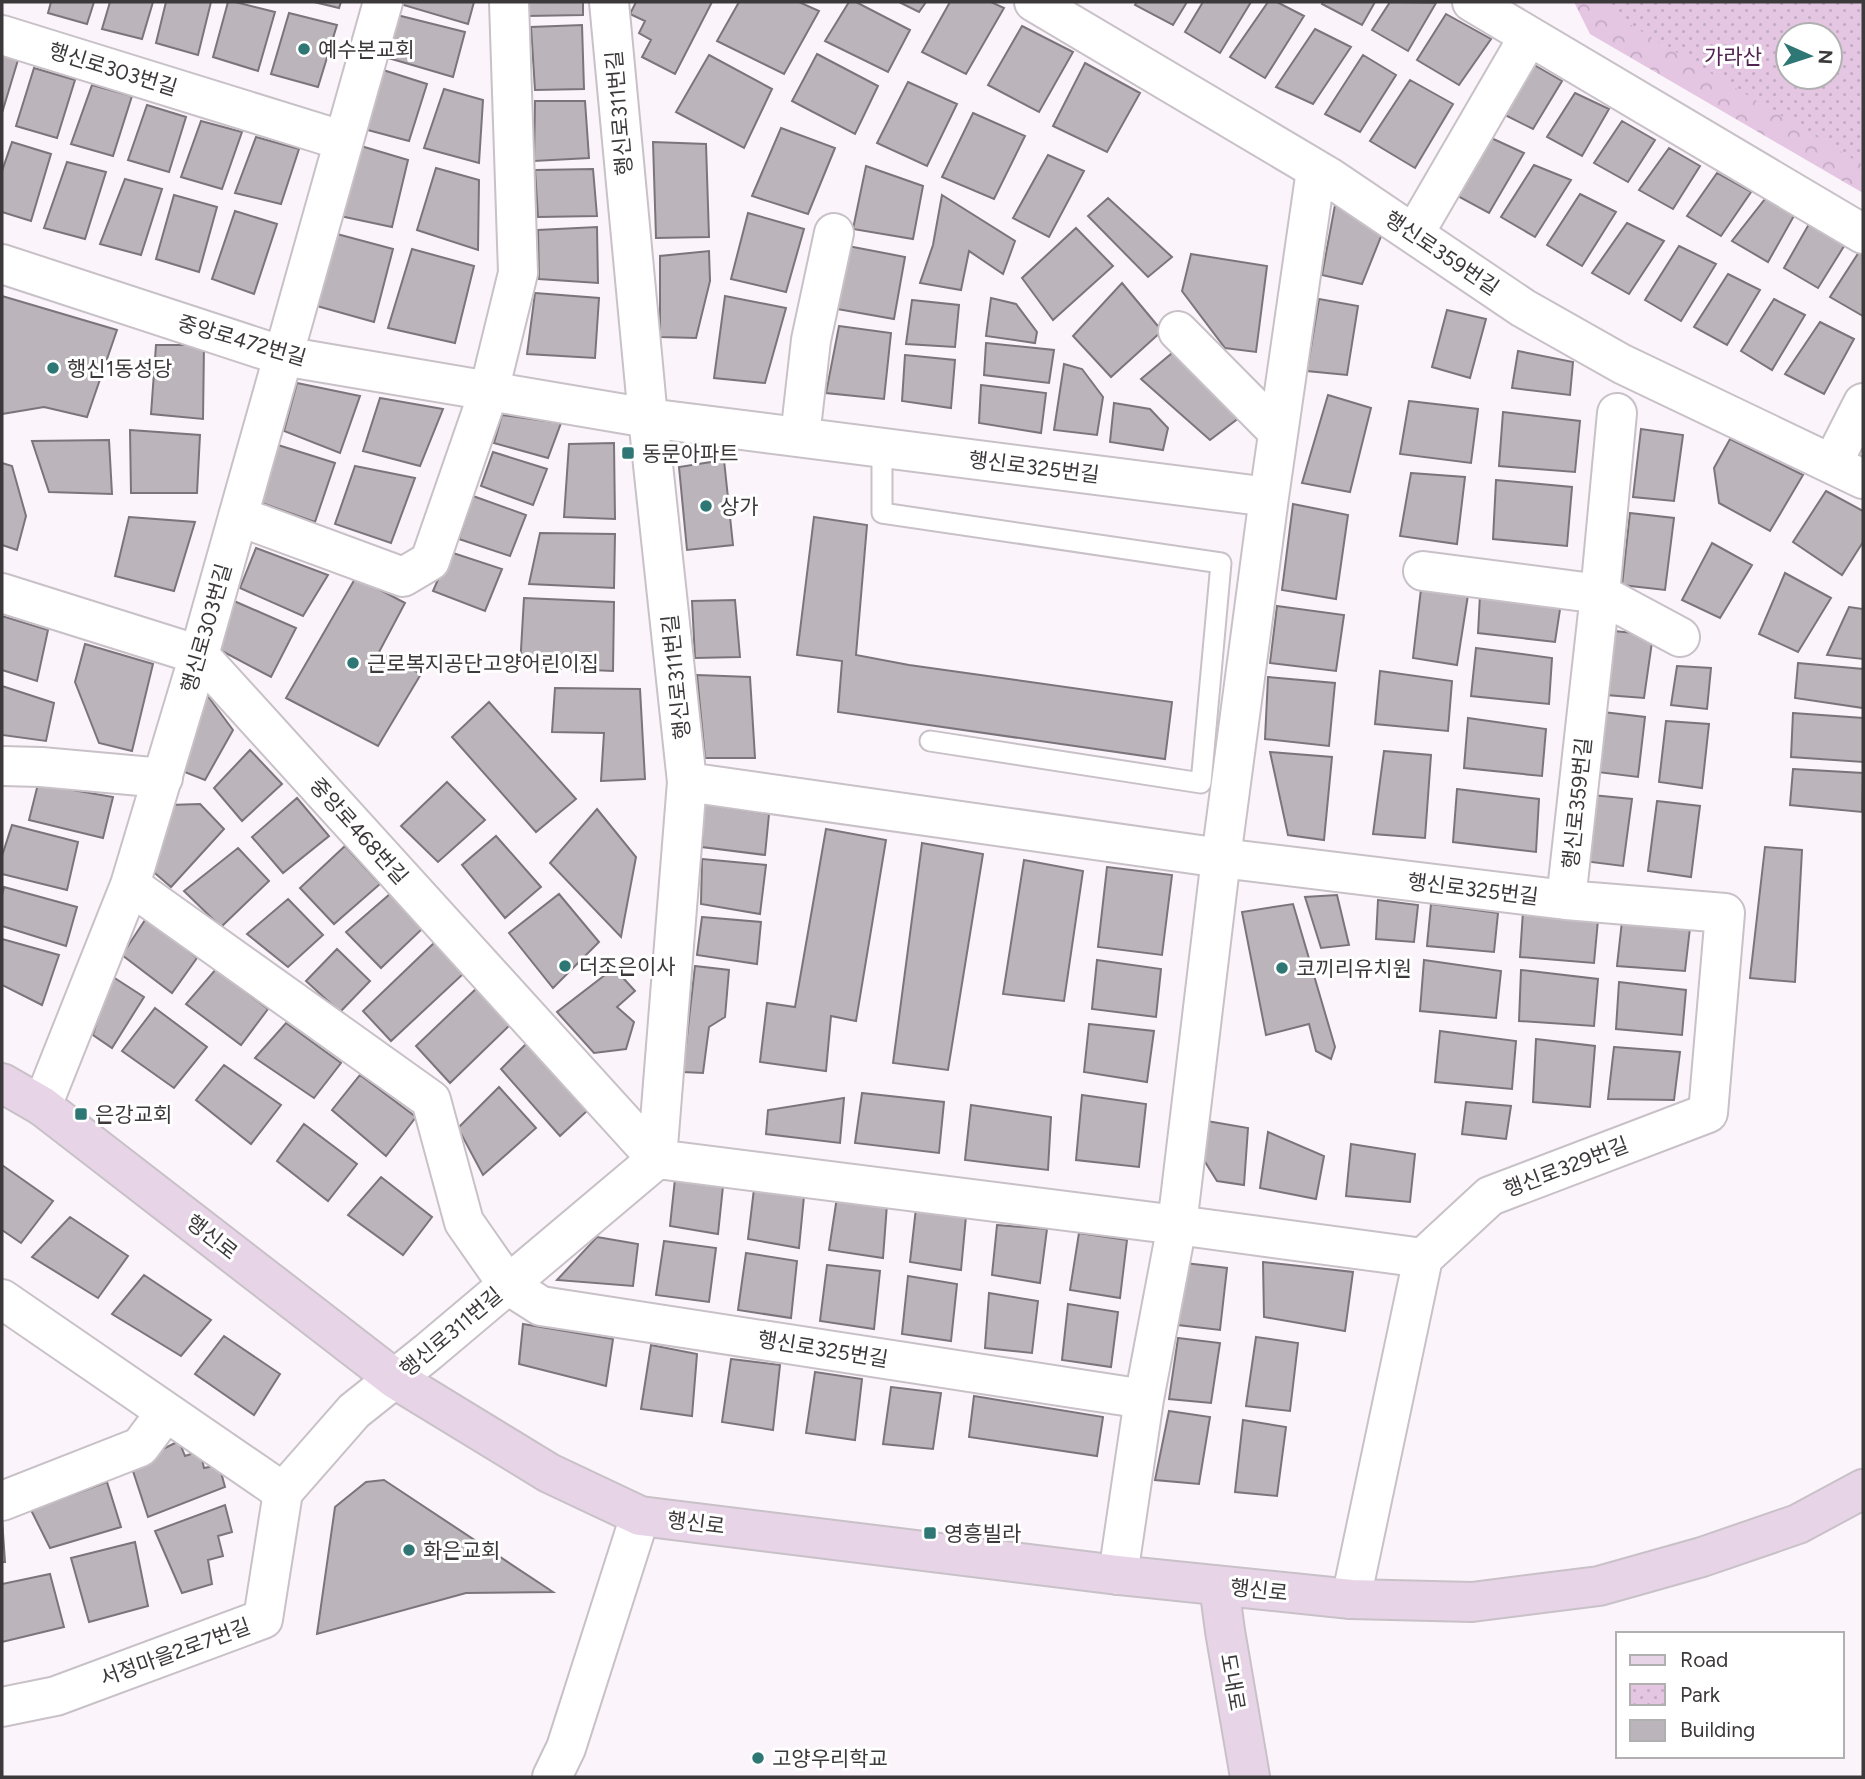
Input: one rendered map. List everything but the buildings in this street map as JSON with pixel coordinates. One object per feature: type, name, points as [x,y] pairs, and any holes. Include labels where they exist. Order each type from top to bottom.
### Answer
[{"type":"main road","name":"행신로","points":[[2,1083],[42,1106],[395,1379],[549,1473],[640,1516],[1219,1586],[1351,1599],[1472,1602],[1599,1586],[1702,1557],[1798,1524],[1863,1489]]},
{"type":"main road","name":"도내로","points":[[1219,1586],[1250,1777]]},
{"type":"street","name":"행신로303번길","points":[[42,1106],[130,886],[199,655],[383,2]]},
{"type":"street","points":[[238,516],[403,577],[430,561],[489,391],[518,273],[509,2]]},
{"type":"street","name":"행신로311번길","points":[[395,1379],[657,1159],[687,782],[648,418],[609,2]]},
{"type":"street","name":"행신로359번길","points":[[1034,2],[1316,170],[1523,308],[1622,364],[1847,472]]},
{"type":"street","points":[[1472,2],[1863,234]]},
{"type":"street","name":"행신로303번길","points":[[2,35],[345,141]]},
{"type":"street","points":[[1414,234],[1529,36]]},
{"type":"street","points":[[1118,1575],[1144,1399],[1177,1225],[1221,858],[1316,170]]},
{"type":"street","points":[[800,437],[811,340],[834,233]]},
{"type":"street","name":"중앙로472번길","points":[[2,264],[284,356],[648,418]]},
{"type":"street","points":[[1178,331],[1278,432]]},
{"type":"street","points":[[1847,472],[1863,403]]},
{"type":"street","name":"행신로359번길","points":[[1566,900],[1617,414]]},
{"type":"street","name":"행신로325번길","points":[[648,418],[1269,498]]},
{"type":"street","points":[[1423,571],[1600,594],[1680,637]]},
{"type":"street","points":[[2,593],[199,655]]},
{"type":"street","name":"중앙로468번길","points":[[199,655],[657,1159]]},
{"type":"street","points":[[2,766],[163,778]]},
{"type":"street","name":"행신로325번길","points":[[687,782],[1221,858],[1566,900],[1725,913]]},
{"type":"street","name":"행신로311번길","points":[[130,886],[431,1100],[464,1222],[508,1285]]},
{"type":"street","name":"행신로329번길","points":[[1423,1258],[1490,1196],[1709,1113],[1725,913]]},
{"type":"street","points":[[657,1159],[1423,1258],[1351,1599]]},
{"type":"street","name":"행신로325번길","points":[[508,1285],[541,1306],[1144,1399]]},
{"type":"street","points":[[2,1299],[283,1492],[354,1411],[395,1379]]},
{"type":"street","points":[[2,1501],[140,1447],[166,1412]]},
{"type":"street","name":"서정마을2로7번길","points":[[2,1707],[56,1696],[263,1619],[283,1492]]},
{"type":"street","name":"행신로","points":[[552,1777],[566,1748],[640,1516]]},
{"type":"lane","points":[[881,448],[882,513],[1221,563],[1200,783],[930,741]]},
{"type":"green space","name":"가라산","points":[[1574,2],[1863,2],[1863,193],[1590,34]]},
{"type":"green space","points":[[1605,2],[1863,2],[1863,165],[1611,13]]},
{"type":"place","name":"예수본교회","points":[[304,49]]},
{"type":"place","name":"행신1동성당","points":[[53,368]]},
{"type":"place","name":"동문아파트","points":[[628,453]]},
{"type":"place","name":"상가","points":[[706,506]]},
{"type":"place","name":"근로복지공단고양어린이집","points":[[353,663]]},
{"type":"place","name":"더조은이사","points":[[565,966]]},
{"type":"place","name":"코끼리유치원","points":[[1282,968]]},
{"type":"place","name":"은강교회","points":[[81,1114]]},
{"type":"place","name":"영흥빌라","points":[[930,1533]]},
{"type":"place","name":"화은교회","points":[[409,1550]]},
{"type":"place","name":"고양우리학교","points":[[758,1758]]}]
